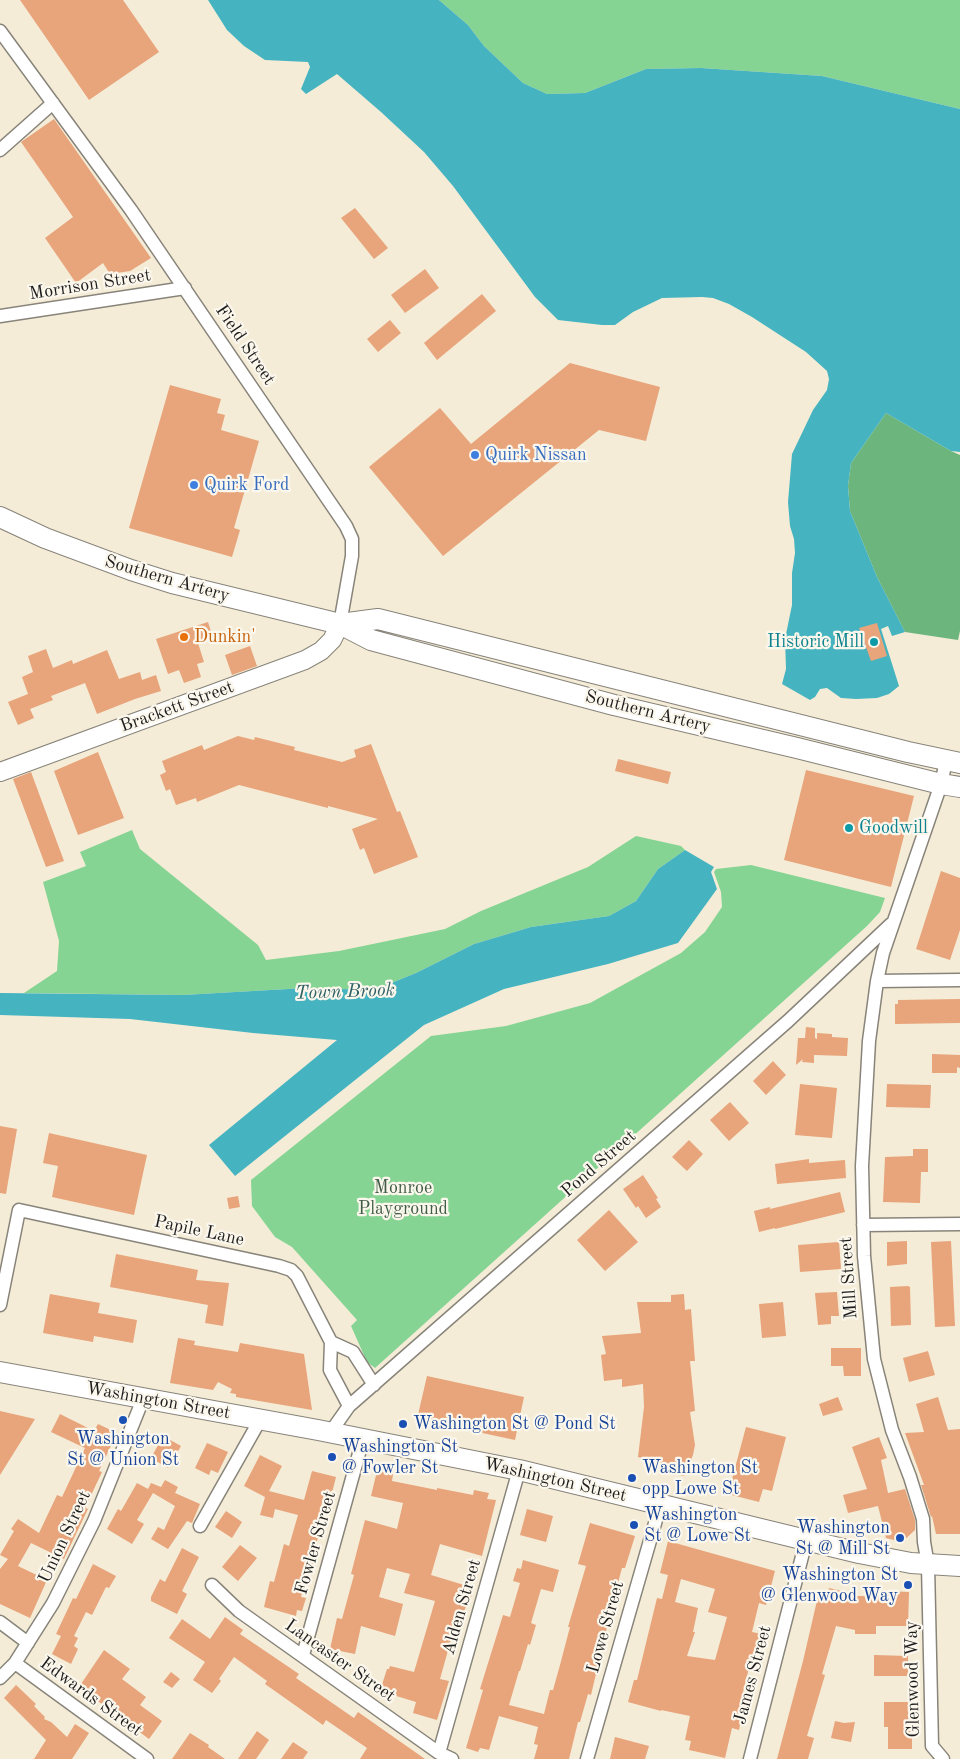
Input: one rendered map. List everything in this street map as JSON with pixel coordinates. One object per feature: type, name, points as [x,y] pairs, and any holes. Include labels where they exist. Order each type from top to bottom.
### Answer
[{"type":"main road","name":"Southern Artery","points":[[0,518],[45,538],[131,570],[340,624],[372,640],[442,660],[614,705],[951,785]]},
{"type":"main road","name":"Southern Artery","points":[[340,624],[378,619],[953,762]]},
{"type":"main road","name":"Washington Street","points":[[0,1372],[364,1439],[519,1470],[660,1506],[859,1553],[928,1565],[960,1566]]},
{"type":"street","name":"Field Street","points":[[0,30],[185,288],[346,526],[352,539],[352,556],[340,624]]},
{"type":"street","points":[[0,150],[54,103]]},
{"type":"street","name":"Morrison Street","points":[[0,316],[185,288]]},
{"type":"street","name":"Brackett Street","points":[[0,772],[304,660],[321,651],[332,640],[340,624]]},
{"type":"street","name":"Pond Street","points":[[877,982],[883,953],[893,922],[951,785],[953,762]]},
{"type":"street","name":"Pond Street","points":[[330,1433],[349,1406],[788,1021],[893,922]]},
{"type":"street","points":[[877,982],[960,980]]},
{"type":"street","name":"Mill Street","points":[[877,982],[869,1041],[862,1166],[863,1225],[870,1328],[874,1360],[892,1430],[910,1477],[923,1519],[928,1565]]},
{"type":"street","name":"Papile Lane","points":[[0,1305],[19,1210],[292,1270],[298,1276],[331,1342],[330,1370],[349,1406]]},
{"type":"street","points":[[863,1225],[960,1224]]},
{"type":"street","points":[[331,1342],[353,1352],[374,1385]]},
{"type":"street","name":"Union Street","points":[[0,1678],[15,1663],[53,1603],[94,1521],[143,1399]]},
{"type":"street","points":[[200,1526],[260,1420]]},
{"type":"street","name":"Fowler Street","points":[[303,1655],[364,1439]]},
{"type":"street","name":"Alden Street","points":[[439,1753],[519,1470]]},
{"type":"street","name":"Lowe Street","points":[[587,1759],[660,1506]]},
{"type":"street","name":"James Street","points":[[750,1759],[806,1541]]},
{"type":"street","name":"Glenwood Way","points":[[928,1565],[932,1746],[942,1759]]},
{"type":"street","name":"Lancaster Street","points":[[212,1585],[239,1611],[439,1753],[452,1759]]},
{"type":"street","name":"Edwards Street","points":[[0,1622],[28,1643]]},
{"type":"street","name":"Edwards Street","points":[[15,1663],[147,1759]]},
{"type":"green space","points":[[439,0],[960,0],[960,109],[822,76],[701,68],[646,69],[585,93],[547,94],[523,83],[484,46],[468,25]]},
{"type":"green space","points":[[886,413],[960,455],[960,631],[958,640],[905,632],[877,577],[850,511],[848,486],[851,463]]},
{"type":"green space","points":[[132,830],[140,849],[258,945],[266,960],[339,951],[445,929],[481,911],[588,867],[636,836],[681,846],[685,850],[658,869],[636,901],[609,916],[531,927],[474,944],[416,973],[374,990],[306,988],[183,995],[24,993],[57,971],[59,941],[43,882],[86,866],[80,852]]},
{"type":"green space","name":"Monroe Playground","points":[[751,865],[885,898],[880,912],[867,926],[375,1368],[367,1362],[351,1326],[357,1320],[292,1247],[275,1237],[252,1206],[251,1180],[431,1036],[506,1026],[590,1003],[681,953],[705,932],[722,907],[721,892],[714,872],[716,869]]},
{"type":"water","points":[[208,0],[439,0],[468,25],[484,46],[523,83],[547,94],[585,93],[646,69],[701,68],[822,76],[960,109],[960,452],[951,451],[886,413],[851,463],[848,486],[850,511],[877,577],[905,632],[892,636],[888,626],[881,629],[899,686],[889,694],[877,698],[856,699],[841,698],[827,688],[820,689],[815,697],[810,700],[782,684],[786,669],[785,639],[792,605],[792,573],[795,553],[788,502],[792,454],[813,410],[827,390],[829,379],[827,371],[806,352],[752,317],[729,304],[713,298],[662,298],[633,312],[615,325],[558,320],[535,297],[453,186],[424,152],[381,112],[337,74],[306,94],[301,89],[310,67],[308,62],[265,60],[244,46],[227,30]]},
{"type":"water","name":"Town Brook","points":[[685,850],[714,867],[711,872],[717,889],[678,943],[608,964],[504,989],[424,1025],[235,1176],[209,1145],[337,1040],[253,1033],[130,1019],[0,1015],[0,993],[183,995],[306,988],[374,990],[416,973],[474,944],[531,927],[609,916],[636,901],[658,869]]},
{"type":"building","points":[[20,0],[123,0],[159,52],[89,100]]},
{"type":"building","points":[[54,119],[151,258],[130,271],[110,274],[103,263],[76,283],[45,238],[73,217],[21,142]]},
{"type":"building","points":[[355,208],[388,248],[374,259],[341,218]]},
{"type":"building","points":[[425,269],[439,288],[405,313],[391,295]]},
{"type":"building","points":[[482,294],[496,311],[437,360],[424,343]]},
{"type":"building","points":[[390,320],[401,333],[378,352],[367,339]]},
{"type":"building","name":"Quirk Nissan","points":[[570,363],[660,387],[646,441],[599,430],[443,556],[369,467],[440,408],[471,444]]},
{"type":"building","name":"Quirk Ford","points":[[170,385],[221,399],[217,413],[225,415],[221,430],[259,441],[234,528],[240,530],[232,557],[129,528]]},
{"type":"building","points":[[208,622],[213,638],[198,643],[204,662],[197,664],[201,677],[184,683],[179,670],[168,674],[156,639]]},
{"type":"building","name":"Historic Mill","points":[[877,623],[887,656],[871,661],[859,628]]},
{"type":"building","points":[[250,646],[257,666],[232,675],[225,655]]},
{"type":"building","points":[[46,649],[53,668],[72,660],[73,664],[107,650],[119,679],[140,672],[142,680],[156,675],[161,691],[97,714],[85,683],[51,696],[53,700],[30,709],[34,718],[18,725],[8,702],[28,694],[22,677],[33,672],[28,656]]},
{"type":"building","points":[[238,736],[254,740],[255,737],[295,747],[294,750],[342,762],[356,757],[354,750],[371,744],[397,812],[400,811],[418,857],[374,874],[364,848],[360,850],[352,829],[378,819],[239,785],[197,802],[196,798],[176,805],[170,789],[166,791],[160,775],[166,772],[162,761],[202,745],[204,750]]},
{"type":"building","points":[[98,752],[124,818],[78,835],[54,771]]},
{"type":"building","points":[[618,759],[671,772],[668,784],[615,771]]},
{"type":"building","name":"Goodwill","points":[[806,770],[914,796],[891,887],[784,860]]},
{"type":"building","points":[[31,772],[64,861],[46,867],[13,779]]},
{"type":"building","points":[[941,871],[960,878],[960,930],[950,960],[916,949]]},
{"type":"building","points":[[960,999],[960,1023],[895,1024],[895,1004],[898,1004],[898,1000]]},
{"type":"building","points":[[806,1027],[815,1028],[815,1038],[817,1039],[817,1033],[832,1034],[832,1037],[848,1038],[847,1056],[814,1055],[814,1063],[802,1062],[803,1059],[796,1065],[798,1038],[805,1038]]},
{"type":"building","points":[[932,1054],[960,1055],[960,1068],[957,1067],[957,1073],[932,1073]]},
{"type":"building","points":[[773,1061],[786,1075],[766,1095],[753,1081]]},
{"type":"building","points":[[800,1084],[837,1088],[832,1138],[795,1135]]},
{"type":"building","points":[[887,1084],[931,1085],[930,1108],[886,1107]]},
{"type":"building","points":[[730,1102],[749,1123],[729,1141],[710,1120]]},
{"type":"building","points":[[0,1126],[17,1129],[6,1194],[0,1193]]},
{"type":"building","points":[[49,1133],[147,1155],[134,1215],[52,1197],[58,1166],[43,1163]]},
{"type":"building","points":[[689,1140],[703,1154],[687,1171],[672,1157]]},
{"type":"building","points":[[913,1149],[928,1149],[928,1172],[921,1172],[920,1203],[883,1202],[885,1157],[913,1156]]},
{"type":"building","points":[[809,1159],[809,1163],[845,1160],[846,1178],[777,1184],[775,1164]]},
{"type":"building","points":[[643,1175],[658,1198],[656,1199],[661,1207],[646,1218],[638,1206],[636,1208],[623,1189]]},
{"type":"building","points":[[840,1192],[845,1212],[759,1232],[754,1211]]},
{"type":"building","points":[[238,1196],[240,1207],[229,1209],[227,1198]]},
{"type":"building","points":[[609,1210],[638,1242],[605,1271],[577,1240]]},
{"type":"building","points":[[907,1241],[907,1264],[887,1266],[887,1242]]},
{"type":"building","points":[[951,1241],[955,1326],[935,1327],[931,1242]]},
{"type":"building","points":[[839,1242],[841,1269],[800,1272],[798,1245]]},
{"type":"building","points":[[116,1254],[198,1270],[196,1280],[229,1283],[223,1326],[205,1323],[208,1305],[110,1287]]},
{"type":"building","points":[[890,1287],[910,1287],[911,1325],[891,1326]]},
{"type":"building","points":[[837,1292],[839,1316],[831,1316],[831,1324],[818,1325],[815,1293]]},
{"type":"building","points":[[50,1294],[100,1303],[98,1313],[137,1320],[133,1343],[94,1336],[93,1342],[43,1333]]},
{"type":"building","points":[[684,1294],[685,1310],[691,1309],[695,1361],[690,1361],[695,1411],[690,1412],[695,1445],[684,1476],[668,1473],[669,1466],[638,1457],[644,1407],[643,1384],[622,1387],[622,1379],[604,1381],[601,1355],[606,1354],[602,1336],[641,1333],[637,1302],[671,1302],[671,1295]]},
{"type":"building","points":[[783,1302],[786,1336],[762,1338],[759,1304]]},
{"type":"building","points":[[178,1338],[195,1341],[194,1345],[238,1352],[240,1343],[304,1354],[312,1410],[236,1397],[236,1394],[230,1393],[232,1389],[218,1382],[213,1390],[170,1383]]},
{"type":"building","points":[[831,1348],[861,1348],[861,1376],[844,1376],[843,1366],[831,1366]]},
{"type":"building","points":[[928,1351],[935,1375],[909,1382],[903,1358]]},
{"type":"building","points":[[427,1376],[524,1397],[515,1440],[417,1419]]},
{"type":"building","points":[[838,1397],[843,1410],[823,1416],[819,1404]]},
{"type":"building","points":[[938,1397],[948,1430],[960,1429],[960,1534],[936,1534],[921,1485],[924,1485],[905,1433],[924,1432],[916,1404]]},
{"type":"building","points":[[0,1411],[35,1419],[0,1475]]},
{"type":"building","points":[[60,1414],[94,1431],[98,1424],[117,1433],[99,1471],[102,1472],[85,1508],[88,1509],[64,1559],[31,1543],[18,1566],[47,1580],[30,1618],[0,1604],[0,1569],[8,1559],[0,1555],[14,1531],[11,1529],[18,1519],[39,1533],[57,1495],[62,1497],[85,1448],[51,1432]]},
{"type":"building","points":[[746,1427],[786,1437],[772,1491],[763,1489],[759,1502],[728,1494]]},
{"type":"building","points":[[163,1436],[181,1446],[168,1468],[151,1458]]},
{"type":"building","points":[[879,1437],[887,1458],[881,1460],[888,1493],[905,1489],[915,1520],[915,1530],[902,1542],[886,1538],[878,1506],[848,1513],[843,1495],[867,1489],[852,1447]]},
{"type":"building","points":[[207,1443],[228,1452],[218,1473],[211,1470],[209,1475],[195,1468]]},
{"type":"building","points":[[260,1455],[282,1466],[269,1491],[304,1500],[312,1471],[336,1477],[332,1493],[325,1491],[316,1526],[321,1527],[314,1552],[316,1553],[311,1573],[307,1572],[301,1597],[306,1598],[302,1611],[297,1610],[296,1616],[264,1607],[270,1581],[274,1582],[284,1544],[289,1546],[298,1515],[275,1509],[273,1518],[260,1515],[265,1497],[244,1486]]},
{"type":"building","points":[[377,1471],[393,1474],[392,1481],[473,1495],[474,1490],[489,1493],[487,1499],[496,1500],[482,1556],[440,1544],[431,1575],[474,1588],[468,1607],[466,1606],[459,1631],[454,1629],[440,1679],[449,1681],[437,1720],[413,1713],[416,1702],[380,1691],[387,1669],[390,1666],[414,1672],[435,1601],[404,1593],[410,1574],[387,1568],[379,1597],[403,1604],[395,1636],[361,1626],[355,1654],[330,1649],[337,1618],[342,1619],[354,1575],[351,1574],[365,1520],[397,1529],[403,1503],[371,1496]]},
{"type":"building","points":[[165,1480],[178,1487],[175,1493],[200,1504],[192,1523],[187,1521],[168,1549],[151,1539],[158,1527],[164,1530],[175,1506],[153,1493],[137,1520],[144,1524],[132,1544],[107,1529],[118,1509],[121,1511],[137,1483],[148,1489],[151,1483],[161,1487]]},
{"type":"building","points":[[527,1509],[553,1516],[546,1542],[520,1535]]},
{"type":"building","points":[[226,1511],[242,1522],[232,1538],[215,1527]]},
{"type":"building","points":[[590,1523],[635,1536],[625,1568],[622,1568],[613,1601],[611,1600],[603,1626],[607,1627],[591,1695],[588,1694],[580,1722],[578,1722],[569,1759],[534,1759],[538,1745],[534,1744],[538,1727],[499,1716],[489,1750],[480,1748],[478,1752],[466,1748],[483,1690],[480,1689],[503,1615],[510,1617],[520,1583],[513,1581],[517,1568],[521,1569],[523,1560],[559,1570],[553,1592],[541,1589],[531,1623],[536,1625],[530,1645],[528,1644],[509,1705],[544,1714],[550,1690],[553,1690],[570,1627],[568,1627],[586,1566],[578,1564]]},
{"type":"building","points":[[668,1541],[775,1571],[766,1605],[759,1603],[752,1632],[762,1634],[757,1653],[753,1652],[740,1704],[744,1705],[739,1730],[732,1728],[725,1758],[689,1750],[691,1741],[685,1740],[690,1716],[661,1711],[628,1702],[634,1680],[637,1680],[657,1598],[662,1599],[668,1575],[660,1573]],"holes":[[[681,1579],[715,1589],[708,1612],[727,1617],[715,1660],[687,1656],[695,1632],[693,1632],[698,1608],[675,1602]]]},
{"type":"building","points":[[240,1545],[257,1558],[238,1581],[222,1567]]},
{"type":"building","points":[[182,1548],[199,1557],[182,1591],[187,1594],[177,1614],[151,1601],[151,1597],[160,1579],[165,1582]]},
{"type":"building","points":[[93,1564],[116,1576],[109,1588],[106,1587],[92,1615],[86,1612],[74,1636],[78,1638],[74,1646],[78,1649],[71,1664],[52,1654],[61,1636],[56,1634],[73,1598],[76,1599]]},
{"type":"building","points":[[829,1588],[845,1592],[844,1596],[886,1596],[886,1591],[909,1592],[908,1626],[876,1626],[876,1634],[855,1634],[855,1630],[836,1626],[822,1674],[825,1675],[807,1736],[814,1738],[808,1759],[777,1759],[819,1592],[827,1594]]},
{"type":"building","points":[[225,1617],[243,1630],[240,1634],[299,1674],[296,1678],[354,1718],[358,1712],[425,1759],[360,1759],[367,1748],[326,1720],[323,1725],[265,1684],[267,1681],[234,1657],[212,1693],[193,1680],[205,1662],[169,1638],[182,1619],[210,1639]]},
{"type":"building","points":[[104,1650],[130,1669],[122,1679],[146,1697],[140,1705],[162,1721],[149,1739],[79,1687]]},
{"type":"building","points":[[874,1655],[908,1656],[908,1676],[874,1676]]},
{"type":"building","points":[[171,1672],[180,1679],[172,1688],[163,1682]]},
{"type":"building","points":[[16,1685],[36,1704],[34,1706],[45,1717],[44,1719],[51,1722],[67,1737],[75,1724],[89,1733],[72,1759],[34,1759],[46,1740],[4,1698]]},
{"type":"building","points":[[884,1702],[909,1702],[908,1731],[912,1731],[912,1749],[888,1749],[888,1727],[884,1727]]},
{"type":"building","points":[[835,1721],[844,1723],[855,1722],[851,1742],[831,1738]]},
{"type":"building","points":[[257,1731],[269,1740],[256,1759],[238,1759]]},
{"type":"building","points":[[190,1733],[209,1745],[208,1747],[225,1759],[172,1759]]},
{"type":"building","points":[[615,1737],[649,1746],[645,1759],[610,1759]]},
{"type":"building","points":[[293,1742],[308,1752],[303,1759],[281,1759]]},
{"type":"place","name":"Quirk Nissan","points":[[475,455]]},
{"type":"place","name":"Quirk Ford","points":[[194,485]]},
{"type":"place","name":"Dunkin'","points":[[184,637]]},
{"type":"place","name":"Historic Mill","points":[[874,642]]},
{"type":"place","name":"Goodwill","points":[[849,828]]},
{"type":"place","name":"Washington St @ Union St","points":[[123,1420]]},
{"type":"place","name":"Washington St @ Pond St","points":[[403,1424]]},
{"type":"place","name":"Washington St @ Fowler St","points":[[332,1457]]},
{"type":"place","name":"Washington St opp Lowe St","points":[[632,1478]]},
{"type":"place","name":"Washington St @ Lowe St","points":[[634,1525]]},
{"type":"place","name":"Washington St @ Mill St","points":[[900,1538]]},
{"type":"place","name":"Washington St @ Glenwood Way","points":[[908,1585]]}]
